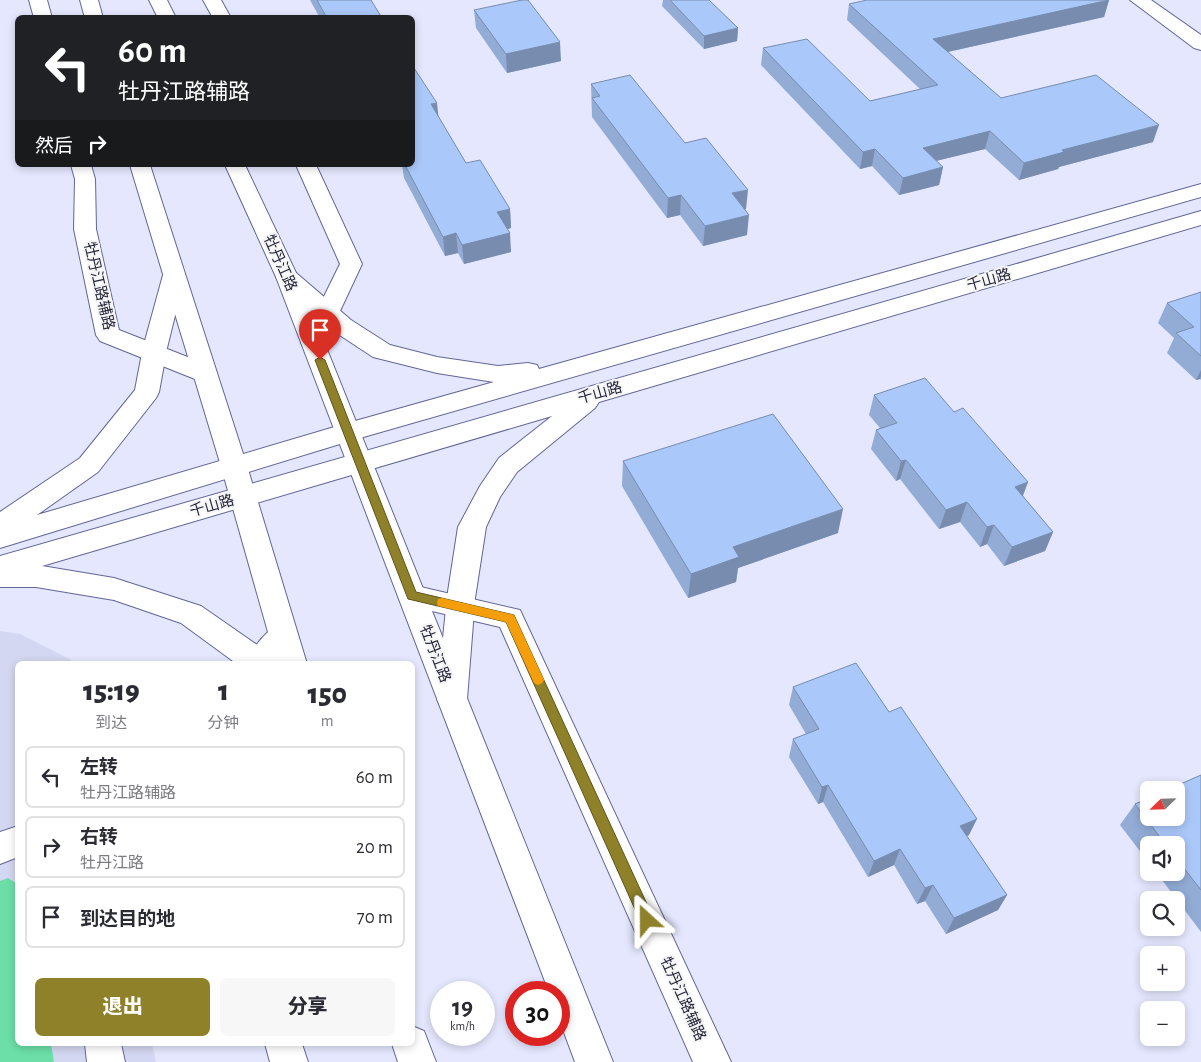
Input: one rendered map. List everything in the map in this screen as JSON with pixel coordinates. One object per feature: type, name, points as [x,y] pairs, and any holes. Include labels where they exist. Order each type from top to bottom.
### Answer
[{"type":"street","points":[[38,0],[42,15]]},
{"type":"street","points":[[89,0],[93,15]]},
{"type":"street","points":[[158,0],[165,15]]},
{"type":"street","points":[[212,0],[220,15]]},
{"type":"street","points":[[1139,0],[1201,44]]},
{"type":"street","name":"牡丹江路辅路","points":[[82,167],[85,179],[86,229],[108,335],[204,373]]},
{"type":"street","points":[[141,167],[234,466],[291,661]]},
{"type":"street","name":"牡丹江路","points":[[236,167],[287,277],[594,1062]]},
{"type":"street","points":[[307,167],[351,264],[313,343]]},
{"type":"street","name":"千山路","points":[[0,537],[348,432],[1201,190]]},
{"type":"street","name":"千山路","points":[[0,568],[1201,218]]},
{"type":"street","points":[[0,526],[89,465],[147,392],[154,354],[174,275]]},
{"type":"street","points":[[287,277],[343,326],[382,351],[437,365],[498,374],[581,367]]},
{"type":"street","points":[[452,699],[460,607],[472,527],[489,494],[508,465],[596,394]]},
{"type":"street","points":[[0,576],[36,576],[114,589],[182,611],[191,614],[255,661]]},
{"type":"street","name":"牡丹江路辅路","points":[[412,596],[510,618],[712,1062]]},
{"type":"street","points":[[261,661],[283,635]]},
{"type":"street","points":[[0,848],[15,843]]},
{"type":"street","points":[[103,1046],[106,1062]]},
{"type":"street","points":[[285,1046],[289,1062]]},
{"type":"street","points":[[412,1046],[417,1062]]},
{"type":"shaded area","points":[[0,631],[20,634],[71,661],[15,661],[15,1046],[152,1046],[156,1062],[0,1062]]},
{"type":"green space","points":[[8,878],[15,883],[15,1046],[51,1046],[54,1062],[0,1062],[0,881]]},
{"type":"building","points":[[317,0],[371,0],[380,15],[325,15]]},
{"type":"building","points":[[528,0],[560,42],[506,54],[474,10]]},
{"type":"building","points":[[670,0],[709,0],[738,28],[704,36]]},
{"type":"building","points":[[867,0],[1109,0],[933,39],[1001,98],[1096,75],[1159,125],[1062,150],[1064,152],[1024,163],[990,131],[923,148],[943,167],[903,178],[875,149],[863,152],[763,48],[807,39],[870,101],[938,85],[849,4]]},
{"type":"building","points":[[415,70],[437,103],[431,104],[466,163],[480,160],[510,209],[497,212],[510,233],[462,245],[456,233],[443,237],[406,167],[415,167]]},
{"type":"building","points":[[630,75],[685,143],[706,138],[748,190],[732,193],[749,215],[705,226],[681,195],[668,198],[592,98],[600,96],[591,84]]},
{"type":"building","points":[[1201,292],[1201,356],[1176,333],[1194,327],[1167,303]]},
{"type":"building","points":[[925,378],[954,412],[963,408],[1028,482],[1015,487],[1053,532],[1012,547],[994,525],[987,527],[967,502],[946,510],[906,460],[901,461],[876,430],[897,423],[874,395]]},
{"type":"building","points":[[773,414],[843,509],[733,547],[739,557],[691,574],[623,461]]},
{"type":"building","points":[[856,663],[889,712],[901,707],[977,819],[960,826],[1007,895],[954,918],[933,885],[925,888],[900,849],[874,861],[828,785],[822,787],[793,739],[819,729],[793,687]]},
{"type":"building","points":[[1201,775],[1201,890],[1185,870],[1185,836],[1159,836],[1152,826],[1185,826],[1185,782]]},
{"type":"building","points":[[1140,802],[1140,811],[1135,804]]},
{"type":"slow traffic","points":[[442,603],[510,618],[538,680]]},
{"type":"route","points":[[320,360],[412,596],[510,618],[647,920]]}]
